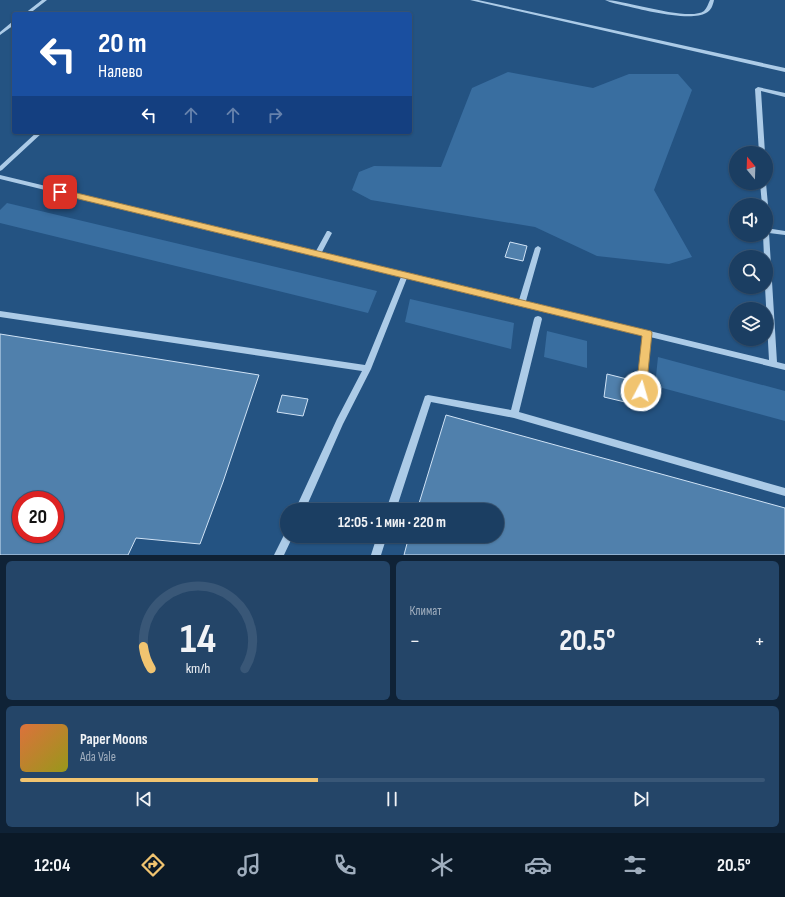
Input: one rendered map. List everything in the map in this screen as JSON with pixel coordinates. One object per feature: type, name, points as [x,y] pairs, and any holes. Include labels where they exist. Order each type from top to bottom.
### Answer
[{"type":"lane","points":[[29,12],[45,0]]},
{"type":"lane","points":[[472,0],[785,70]]},
{"type":"lane","points":[[607,0],[669,13],[690,15],[703,13],[709,8],[712,0]]},
{"type":"lane","points":[[0,34],[12,25]]},
{"type":"lane","points":[[762,146],[758,89],[785,95]]},
{"type":"lane","points":[[0,169],[38,134]]},
{"type":"lane","points":[[0,177],[785,367]]},
{"type":"lane","points":[[773,231],[785,233]]},
{"type":"lane","points":[[318,254],[329,233]]},
{"type":"lane","points":[[767,242],[773,364]]},
{"type":"lane","points":[[522,303],[538,248]]},
{"type":"lane","points":[[303,503],[340,422],[367,369],[405,275]]},
{"type":"lane","points":[[0,314],[367,369]]},
{"type":"lane","points":[[514,414],[538,319]]},
{"type":"lane","points":[[640,406],[647,333]]},
{"type":"lane","points":[[393,503],[428,398],[514,414],[785,492]]},
{"type":"lane","points":[[279,555],[285,543]]},
{"type":"lane","points":[[376,555],[380,543]]},
{"type":"shaded area","points":[[508,72],[593,88],[629,74],[678,74],[692,90],[654,190],[692,257],[669,264],[597,256],[535,227],[371,200],[352,190],[359,172],[374,166],[441,167],[472,88]]},
{"type":"shaded area","points":[[7,203],[377,291],[368,313],[0,223],[0,210]]},
{"type":"shaded area","points":[[410,299],[514,323],[511,349],[405,322]]},
{"type":"shaded area","points":[[547,331],[587,341],[587,368],[544,357]]},
{"type":"shaded area","points":[[658,357],[785,391],[785,421],[655,386]]},
{"type":"building","points":[[510,242],[527,246],[523,261],[505,257]]},
{"type":"building","points":[[0,334],[259,375],[223,482],[200,544],[136,538],[128,555],[0,555]]},
{"type":"building","points":[[607,374],[627,379],[625,402],[604,397]]},
{"type":"building","points":[[282,395],[308,399],[303,416],[277,412]]},
{"type":"building","points":[[446,415],[785,508],[785,555],[404,555],[407,543],[504,543],[504,503],[419,503]]},
{"type":"route","points":[[60,192],[647,333],[641,391]]}]
